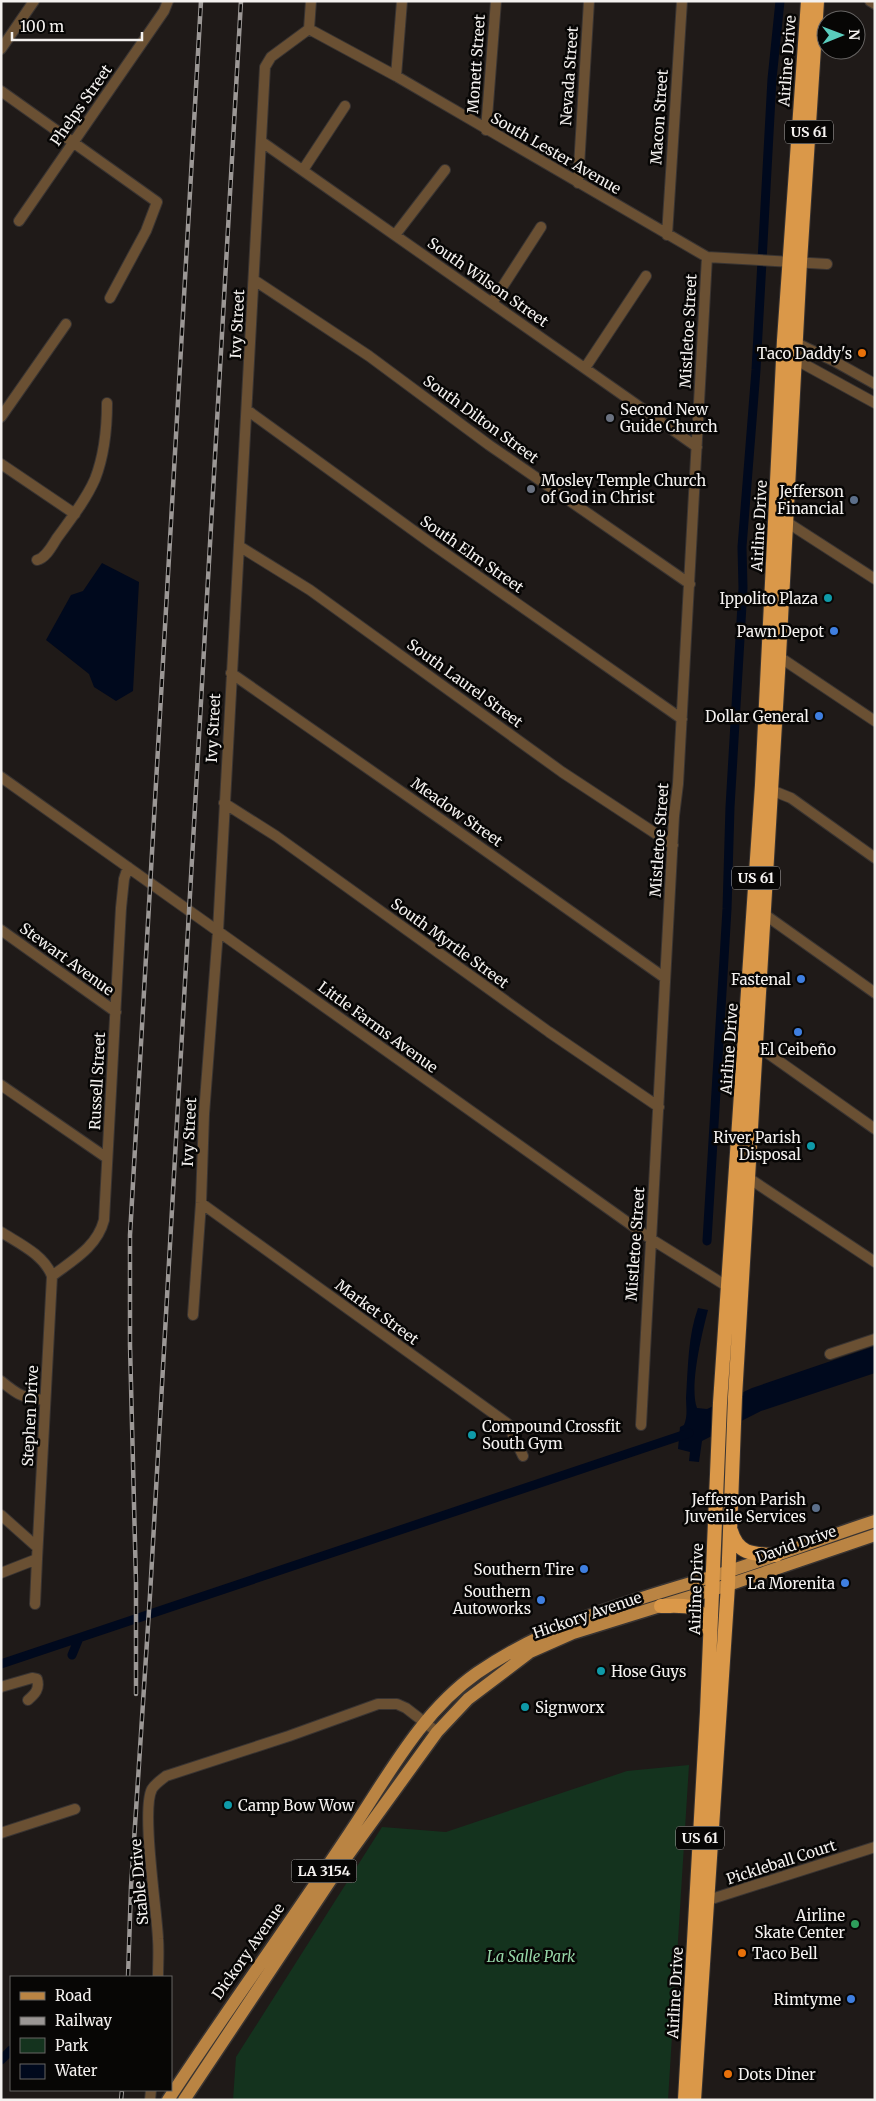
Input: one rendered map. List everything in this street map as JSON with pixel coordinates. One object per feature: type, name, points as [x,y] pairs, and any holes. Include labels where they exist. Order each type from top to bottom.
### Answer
[{"type":"highway","name":"Airline Drive","points":[[685,2100],[728,1578],[741,1293],[742,1174],[759,913],[790,348],[789,261],[808,1]]},
{"type":"highway","name":"Airline Drive","points":[[789,261],[817,1]]},
{"type":"highway","name":"Airline Drive","points":[[759,913],[771,790],[774,654]]},
{"type":"highway","name":"Airline Drive","points":[[694,2100],[720,1403],[727,1288],[742,1174]]},
{"type":"highway","points":[[730,1527],[734,1540],[741,1549],[753,1554],[776,1555]]},
{"type":"highway","points":[[661,1606],[687,1606],[698,1610],[704,1616],[710,1633]]},
{"type":"main road","name":"David Drive","points":[[728,1578],[776,1555],[875,1521]]},
{"type":"main road","name":"David Drive","points":[[728,1578],[875,1535]]},
{"type":"main road","name":"Hickory Avenue","points":[[426,1723],[453,1692],[477,1673],[539,1636],[583,1617],[728,1578]]},
{"type":"main road","name":"Hickory Avenue","points":[[437,1732],[468,1698],[530,1652],[573,1633],[661,1606],[712,1583]]},
{"type":"main road","name":"Dickory Avenue","points":[[168,2100],[221,2018],[350,1834],[405,1749],[426,1723]]},
{"type":"main road","name":"Dickory Avenue","points":[[184,2100],[340,1866],[437,1732]]},
{"type":"street","points":[[1,49],[34,1]]},
{"type":"street","points":[[309,29],[310,1]]},
{"type":"street","points":[[396,76],[402,1]]},
{"type":"street","name":"Monett Street","points":[[486,130],[496,1]]},
{"type":"street","name":"Nevada Street","points":[[578,182],[589,1]]},
{"type":"street","name":"Macon Street","points":[[667,234],[682,1]]},
{"type":"street","points":[[870,1],[875,4]]},
{"type":"street","name":"Phelps Street","points":[[19,221],[167,3]]},
{"type":"street","name":"South Lester Avenue","points":[[309,29],[396,76],[707,257],[827,264]]},
{"type":"street","name":"Ivy Street","points":[[193,1315],[201,1202],[204,1114],[218,931],[265,67],[271,57],[309,29]]},
{"type":"street","points":[[1,91],[157,202],[146,231],[110,298]]},
{"type":"street","points":[[303,170],[344,106]]},
{"type":"street","name":"South Wilson Street","points":[[262,142],[696,447]]},
{"type":"street","points":[[395,234],[445,170]]},
{"type":"street","points":[[492,303],[541,227]]},
{"type":"street","name":"Mistletoe Street","points":[[641,1425],[707,257]]},
{"type":"street","points":[[584,368],[646,276]]},
{"type":"street","name":"South Dilton Street","points":[[254,280],[369,356],[489,444],[690,584]]},
{"type":"street","points":[[1,417],[66,324]]},
{"type":"street","points":[[790,348],[872,382],[860,395]]},
{"type":"street","points":[[790,348],[875,403]]},
{"type":"street","points":[[37,560],[45,555],[75,514],[94,480],[102,456],[107,422],[107,403]]},
{"type":"street","name":"South Elm Street","points":[[247,410],[432,544],[682,719]]},
{"type":"street","points":[[1,464],[75,514]]},
{"type":"street","points":[[781,519],[875,579]]},
{"type":"street","name":"South Laurel Street","points":[[239,546],[310,590],[562,772],[673,846]]},
{"type":"street","points":[[774,654],[875,721]]},
{"type":"street","name":"Meadow Street","points":[[231,673],[449,824],[665,978]]},
{"type":"street","name":"Little Farms Avenue","points":[[1,777],[651,1240],[727,1288],[741,1293]]},
{"type":"street","points":[[771,790],[791,798],[875,858]]},
{"type":"street","name":"South Myrtle Street","points":[[224,803],[284,842],[549,1032],[659,1107]]},
{"type":"street","name":"Russell Street","points":[[52,1276],[90,1246],[101,1230],[104,1220],[121,908],[124,879],[128,866]]},
{"type":"street","points":[[759,913],[875,993]]},
{"type":"street","name":"Stewart Avenue","points":[[1,930],[116,1012]]},
{"type":"street","points":[[750,1045],[875,1128]]},
{"type":"street","points":[[1,1086],[108,1158]]},
{"type":"street","points":[[742,1174],[875,1262]]},
{"type":"street","name":"Market Street","points":[[201,1202],[508,1424],[522,1456]]},
{"type":"street","points":[[1,1232],[34,1253],[48,1265],[52,1276]]},
{"type":"street","name":"Stephen Drive","points":[[36,1604],[37,1547],[52,1276]]},
{"type":"street","points":[[830,1354],[875,1339]]},
{"type":"street","points":[[1,1381],[18,1395],[28,1399],[46,1400]]},
{"type":"street","points":[[1,1515],[37,1547]]},
{"type":"street","points":[[1,1573],[37,1559]]},
{"type":"street","points":[[1,1687],[32,1678],[36,1679],[38,1685],[36,1694],[28,1700]]},
{"type":"street","name":"Stable Drive","points":[[158,1976],[159,1940],[150,1837],[150,1804],[152,1790],[156,1785],[166,1776],[289,1736],[378,1704],[397,1704],[406,1708],[426,1723]]},
{"type":"street","points":[[426,1723],[437,1732]]},
{"type":"street","points":[[1,1833],[75,1809]]},
{"type":"street","name":"Pickleball Court","points":[[701,1902],[875,1847]]},
{"type":"green space","name":"La Salle Park","points":[[689,1765],[668,2100],[233,2100],[236,2057],[382,1827],[446,1832],[627,1771]]},
{"type":"water","points":[[102,563],[139,582],[133,691],[116,701],[94,687],[89,674],[46,640],[71,595],[83,591]]},
{"type":"water","points":[[698,1308],[708,1310],[695,1374],[694,1387],[697,1408],[707,1409],[752,1388],[875,1346],[875,1373],[761,1411],[702,1441],[699,1462],[689,1461],[690,1452],[678,1449],[680,1427],[684,1425],[686,1418],[689,1352],[692,1329]]},
{"type":"waterway","points":[[707,1241],[727,909],[730,807],[743,588],[742,547],[756,370],[772,79],[780,1]]},
{"type":"waterway","points":[[1,1664],[689,1433]]},
{"type":"waterway","points":[[72,1655],[79,1638]]},
{"type":"waterway","points":[[1,2060],[10,2051]]},
{"type":"railway","points":[[136,1694],[130,1235],[201,1]]},
{"type":"railway","points":[[128,1976],[131,1887],[150,1595],[241,1]]},
{"type":"railway","points":[[121,2100],[122,2091]]},
{"type":"place","name":"Taco Daddy's","points":[[862,353]]},
{"type":"place","name":"Second New Guide Church","points":[[610,418]]},
{"type":"place","name":"Mosley Temple Church of God in Christ","points":[[531,489]]},
{"type":"place","name":"Jefferson Financial","points":[[854,500]]},
{"type":"place","name":"Ippolito Plaza","points":[[828,598]]},
{"type":"place","name":"Pawn Depot","points":[[834,631]]},
{"type":"place","name":"Dollar General","points":[[819,716]]},
{"type":"place","name":"Fastenal","points":[[801,979]]},
{"type":"place","name":"El Ceibeño","points":[[798,1032]]},
{"type":"place","name":"River Parish Disposal","points":[[811,1146]]},
{"type":"place","name":"Compound Crossfit South Gym","points":[[472,1435]]},
{"type":"place","name":"Jefferson Parish Juvenile Services","points":[[816,1508]]},
{"type":"place","name":"Southern Tire","points":[[584,1569]]},
{"type":"place","name":"La Morenita","points":[[845,1583]]},
{"type":"place","name":"Southern Autoworks","points":[[541,1600]]},
{"type":"place","name":"Hose Guys","points":[[601,1671]]},
{"type":"place","name":"Signworx","points":[[525,1707]]},
{"type":"place","name":"Camp Bow Wow","points":[[228,1805]]},
{"type":"place","name":"Airline Skate Center","points":[[855,1924]]},
{"type":"place","name":"Taco Bell","points":[[742,1953]]},
{"type":"place","name":"Rimtyme","points":[[851,1999]]},
{"type":"place","name":"Dots Diner","points":[[728,2074]]}]
